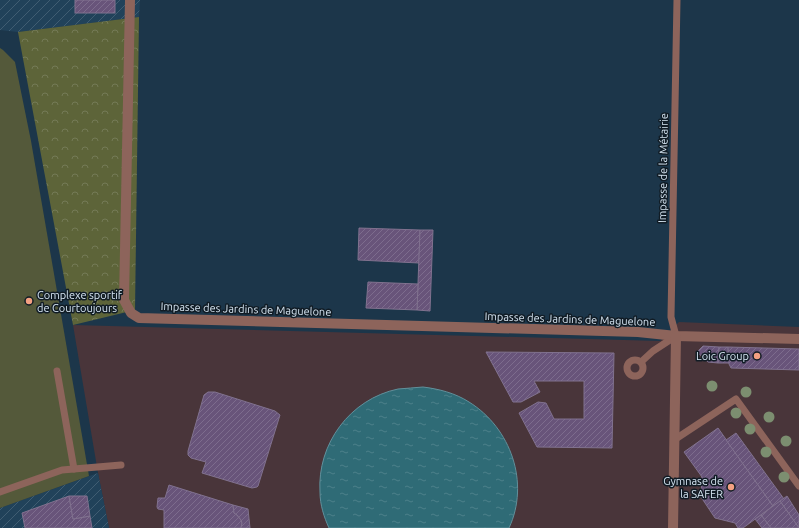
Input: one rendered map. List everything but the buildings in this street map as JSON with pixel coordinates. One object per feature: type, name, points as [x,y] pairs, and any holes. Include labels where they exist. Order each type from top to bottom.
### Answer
[{"type":"street","name":"Impasse des Jardins de Maguelone","points":[[130,0],[124,300],[130,313],[139,318],[638,332],[676,336],[799,340]]},
{"type":"street","points":[[672,528],[676,336]]},
{"type":"lane","name":"Impasse de la Métairie","points":[[676,336],[671,317],[677,0]]},
{"type":"lane","points":[[641,362],[653,351],[676,336]]},
{"type":"lane","points":[[57,371],[74,469]]},
{"type":"lane","points":[[674,440],[736,399],[799,486]]},
{"type":"lane","points":[[0,492],[62,470],[121,465]]},
{"type":"shaded area","points":[[0,0],[140,0],[139,17],[18,32],[0,30]]},
{"type":"shaded area","name":"Complexe sportif de Courtoujours","points":[[0,48],[15,62],[31,141],[89,476],[0,508]]},
{"type":"shaded area","points":[[679,322],[799,327],[799,528],[109,528],[98,473],[73,325],[660,341]]},
{"type":"shaded area","points":[[98,473],[109,528],[0,528],[0,508]]},
{"type":"green space","points":[[139,17],[135,310],[73,325],[18,32]]},
{"type":"water","points":[[423,387],[447,392],[469,402],[484,413],[496,426],[506,441],[513,458],[517,475],[518,493],[515,511],[509,528],[329,528],[321,502],[321,474],[324,457],[340,426],[351,413],[381,394],[398,389]]},
{"type":"place","name":"Complexe sportif de Courtoujours","points":[[29,301]]},
{"type":"place","name":"Loic Group","points":[[757,356]]},
{"type":"place","name":"Gymnase de la SAFER","points":[[731,487]]}]
